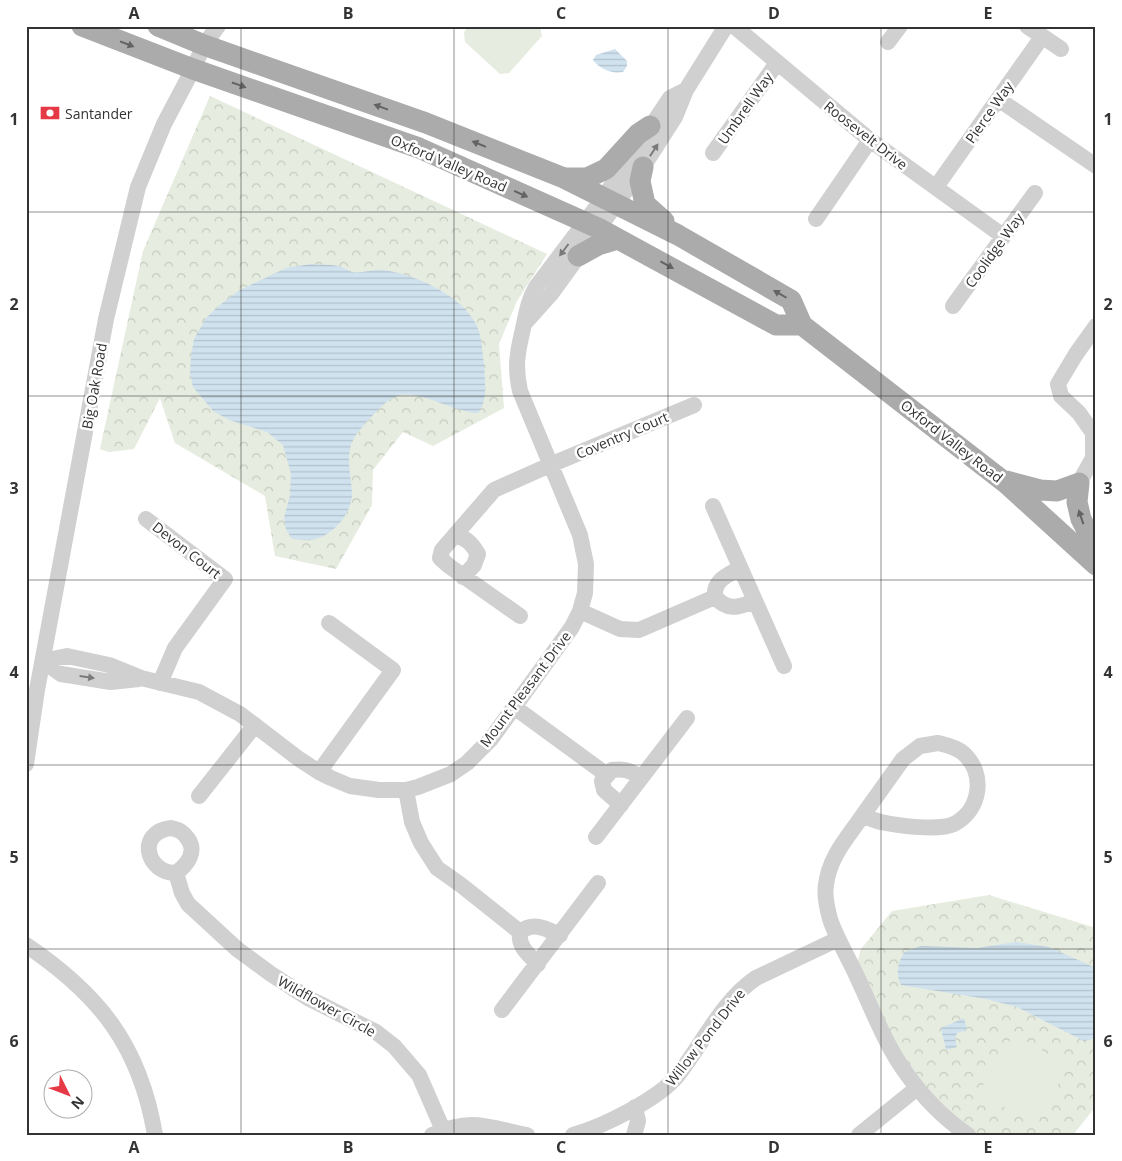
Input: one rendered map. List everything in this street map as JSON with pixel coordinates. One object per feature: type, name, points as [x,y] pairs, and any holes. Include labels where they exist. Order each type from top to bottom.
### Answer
[{"type":"main road","name":"Oxford Valley Road","points":[[82,26],[193,69],[419,148],[618,239],[776,325],[802,325]]},
{"type":"main road","name":"Oxford Valley Road","points":[[158,26],[426,123],[564,178],[678,235],[791,300],[802,325],[1000,479],[1096,565]]},
{"type":"main road","points":[[564,178],[586,178],[606,169],[638,134],[650,126]]},
{"type":"main road","points":[[643,167],[640,181],[645,204],[678,235]]},
{"type":"main road","points":[[578,256],[598,245],[618,239]]},
{"type":"main road","points":[[1000,479],[1040,490],[1057,491],[1079,483],[1077,502],[1081,519],[1096,548]]},
{"type":"street","name":"Big Oak Road","points":[[26,764],[106,319],[129,220],[138,187],[164,124],[204,44],[218,26]]},
{"type":"street","points":[[610,201],[643,167],[675,117],[686,90],[726,26]]},
{"type":"street","name":"Roosevelt Drive","points":[[734,26],[870,140],[1003,236]]},
{"type":"street","points":[[888,42],[900,26]]},
{"type":"street","points":[[1027,26],[1061,49]]},
{"type":"street","name":"Pierce Way","points":[[936,187],[1042,37]]},
{"type":"street","name":"Umbrell Way","points":[[713,153],[777,63]]},
{"type":"street","points":[[610,201],[650,126],[670,98],[686,90]]},
{"type":"street","points":[[998,99],[1096,166]]},
{"type":"street","points":[[816,219],[870,140]]},
{"type":"street","name":"Coolidge Way","points":[[952,306],[1035,193]]},
{"type":"street","name":"Mount Pleasant Drive","points":[[43,662],[61,674],[111,682],[141,678],[200,692],[217,700],[256,725],[299,759],[319,772],[350,786],[379,790],[406,790],[438,780],[467,763],[491,739],[564,638],[580,611],[585,593],[587,575],[583,546],[520,391],[516,360],[529,300],[536,287],[591,226],[610,201]]},
{"type":"street","name":"Mount Pleasant Drive","points":[[524,325],[551,294],[578,256],[591,226]]},
{"type":"street","points":[[1079,483],[1094,458],[1093,433],[1079,413],[1062,396],[1058,384],[1096,326]]},
{"type":"street","name":"Coventry Court","points":[[455,536],[494,490],[694,405]]},
{"type":"street","points":[[713,506],[784,666]]},
{"type":"street","name":"Devon Court","points":[[146,519],[225,579],[175,648],[160,683]]},
{"type":"street","points":[[463,577],[474,565],[478,554],[467,540],[460,536],[455,536],[442,550],[440,558],[463,577],[520,616]]},
{"type":"street","points":[[715,597],[716,586],[721,579],[740,568]]},
{"type":"street","points":[[580,611],[620,629],[639,630],[715,597]]},
{"type":"street","points":[[715,597],[721,603],[731,608],[755,601]]},
{"type":"street","points":[[319,772],[393,670],[329,623]]},
{"type":"street","points":[[514,706],[607,775]]},
{"type":"street","points":[[596,837],[687,718]]},
{"type":"street","points":[[199,796],[256,725]]},
{"type":"street","points":[[864,815],[880,822],[937,828],[955,823],[965,816],[974,804],[978,786],[974,768],[962,752],[948,745],[938,743],[920,746],[903,759],[836,854],[827,874],[825,886],[830,919],[838,939],[890,1047],[904,1071],[917,1088],[943,1116],[968,1135]]},
{"type":"street","points":[[621,805],[604,790],[602,782],[607,775],[612,770],[622,768],[628,769],[641,778]]},
{"type":"street","points":[[406,790],[412,822],[421,843],[437,868],[520,932]]},
{"type":"street","name":"Wildflower Circle","points":[[176,873],[182,893],[188,904],[237,949],[308,998],[376,1032],[394,1046],[420,1076],[438,1132]]},
{"type":"street","points":[[502,1010],[598,883]]},
{"type":"street","points":[[520,932],[530,926],[539,925],[560,935]]},
{"type":"street","points":[[520,932],[520,945],[538,964]]},
{"type":"street","name":"Willow Pond Drive","points":[[573,1135],[657,1095],[677,1076],[732,998],[745,986],[756,978],[838,939]]},
{"type":"street","points":[[26,945],[81,986],[120,1035],[142,1079],[155,1135]]},
{"type":"street","points":[[859,1135],[917,1088]]},
{"type":"street","points":[[634,1135],[638,1121],[635,1107]]},
{"type":"street","points":[[438,1132],[457,1125],[470,1124],[484,1125],[527,1135]]},
{"type":"green space","points":[[469,26],[540,26],[542,36],[509,73],[500,74],[465,42],[464,32]]},
{"type":"green space","points":[[210,96],[547,254],[517,301],[499,344],[504,408],[433,446],[403,432],[373,470],[372,505],[336,569],[275,556],[265,496],[175,443],[160,398],[134,449],[109,452],[100,449],[143,251]]},
{"type":"green space","points":[[989,895],[1096,928],[1096,1106],[1073,1135],[968,1135],[917,1088],[855,971],[861,949],[892,911]]},
{"type":"green space","points":[[1014,1034],[1069,1066],[1034,1125],[979,1092]]},
{"type":"water","points":[[615,49],[627,61],[627,66],[623,72],[606,70],[593,60],[596,55]]},
{"type":"water","points":[[311,264],[335,265],[352,272],[378,270],[394,272],[421,281],[448,295],[469,313],[478,329],[481,339],[485,390],[483,403],[478,413],[409,395],[397,396],[382,406],[361,429],[351,445],[349,464],[352,495],[348,510],[339,524],[326,535],[306,540],[292,539],[286,529],[284,518],[290,495],[291,474],[283,445],[267,432],[229,420],[213,411],[193,387],[190,372],[194,339],[206,318],[221,304],[240,290],[286,268]]},
{"type":"water","points":[[1016,942],[1049,947],[1096,968],[1096,1038],[1084,1041],[1017,1007],[986,999],[901,985],[899,980],[898,968],[904,952],[921,946],[977,948]]},
{"type":"water","points":[[964,1018],[967,1030],[957,1033],[955,1038],[957,1047],[946,1050],[941,1028]]},
{"type":"place","name":"Santander","points":[[50,113]]}]
